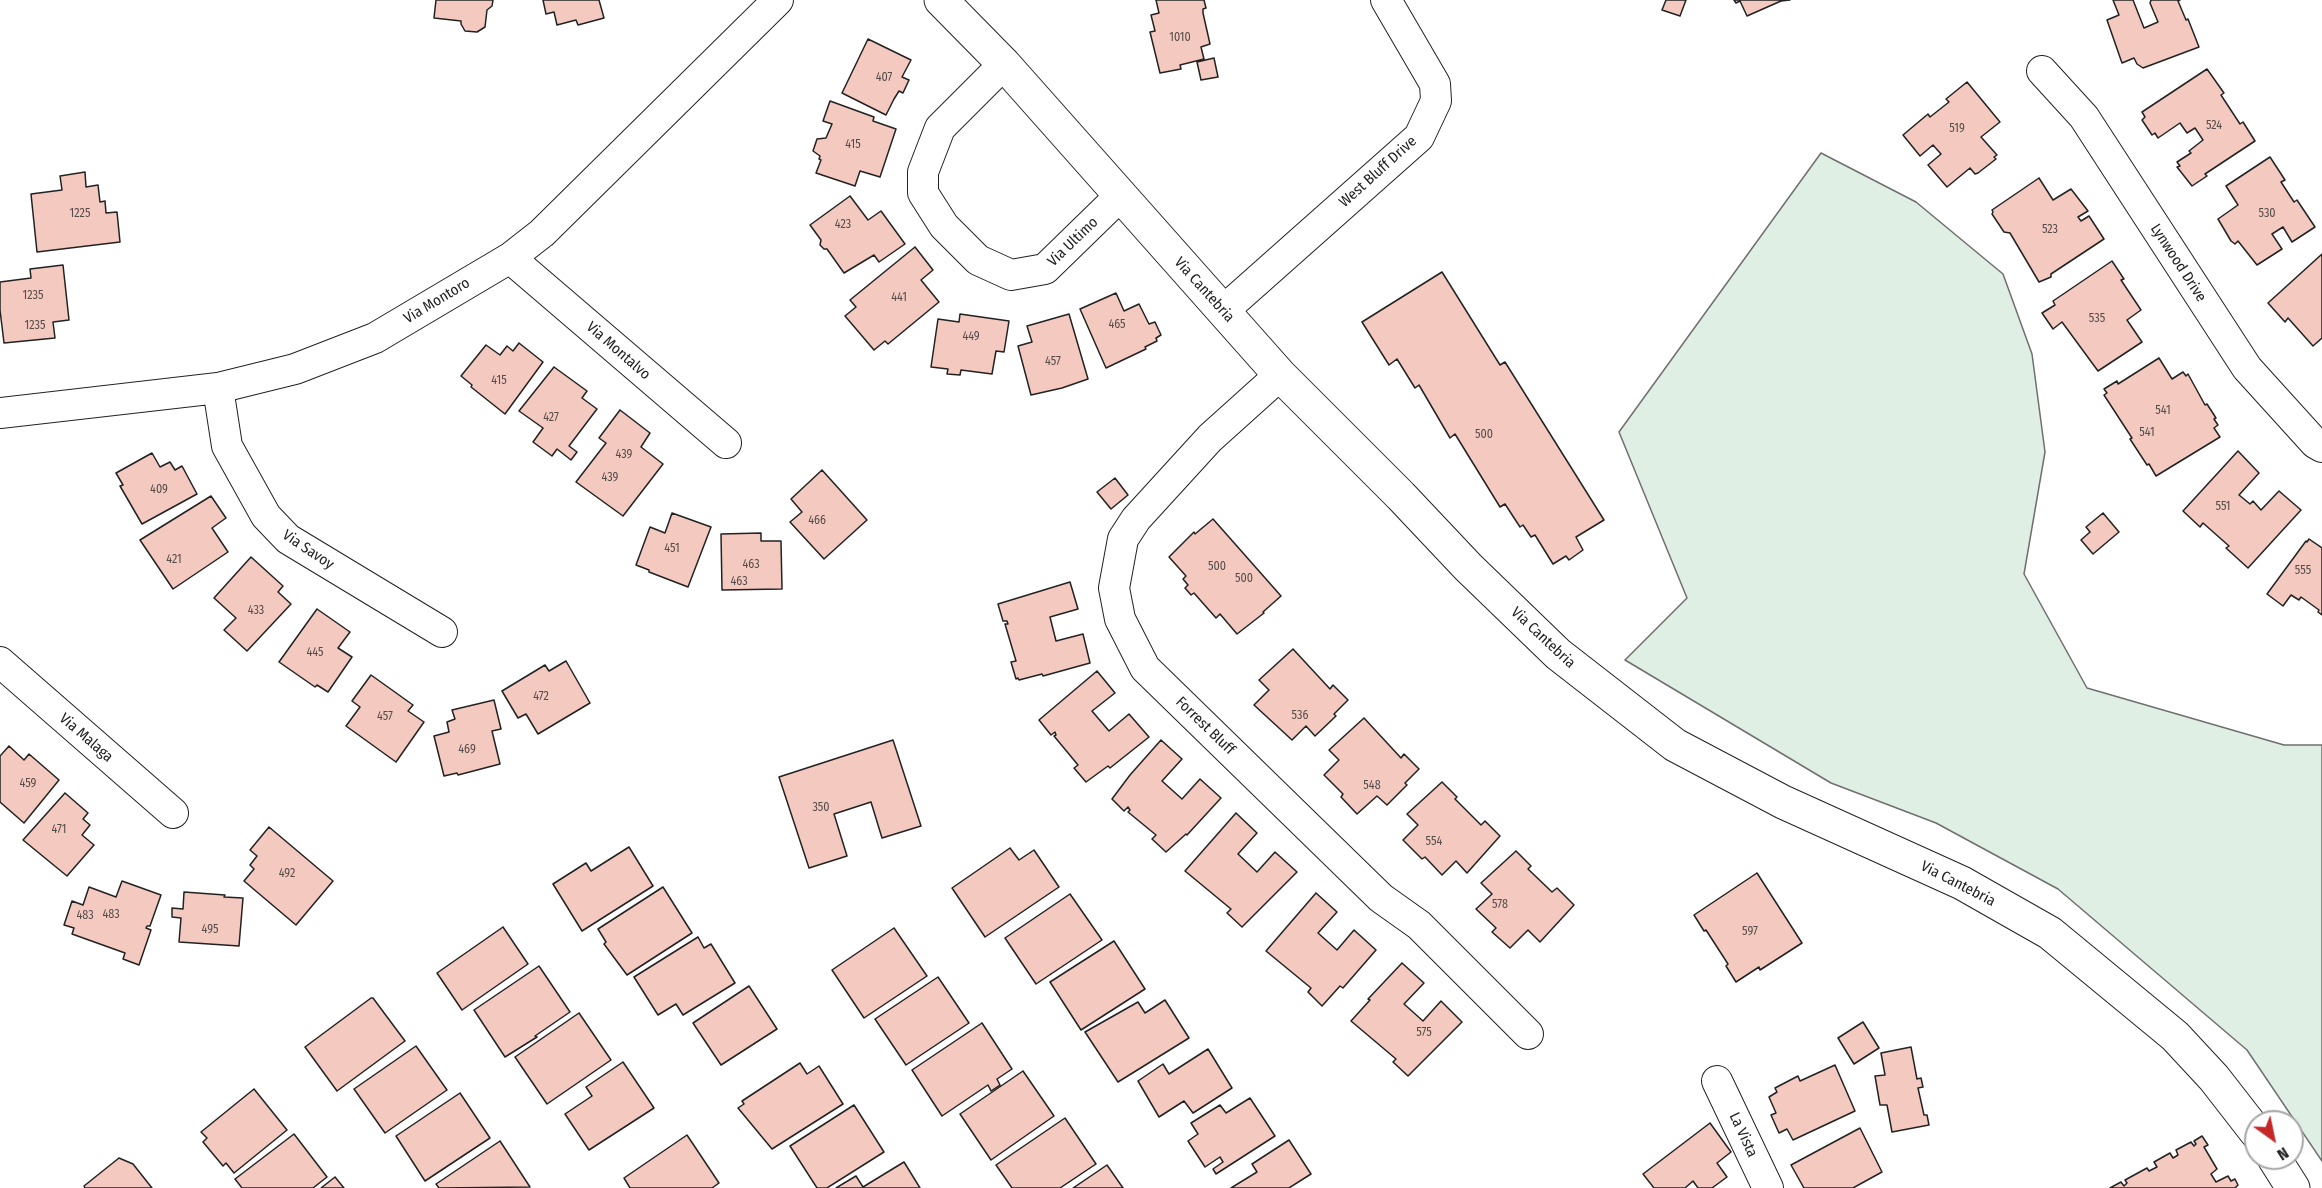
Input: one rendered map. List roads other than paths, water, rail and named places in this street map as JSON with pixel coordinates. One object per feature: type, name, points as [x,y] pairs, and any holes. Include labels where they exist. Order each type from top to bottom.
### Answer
[{"type":"main road","name":"Via Cantebria","points":[[941,0],[1004,64],[1280,375],[1401,496],[1468,567],[1558,654],[1628,711],[1675,745],[1783,802],[1962,883],[2049,933],[2175,1036],[2214,1078],[2244,1117]]},
{"type":"main road","points":[[2282,1170],[2293,1188]]},
{"type":"street","name":"Via Montoro","points":[[0,413],[218,388],[295,369],[375,338],[510,258],[542,233],[778,0]]},
{"type":"street","name":"West Bluff Drive","points":[[1223,311],[1419,137],[1436,101],[1435,84],[1386,0]]},
{"type":"street","name":"Via Ultimo","points":[[1004,64],[940,129],[923,172],[923,193],[945,226],[978,260],[1011,275],[1045,269],[1121,195]]},
{"type":"street","name":"Lynwood Drive","points":[[2043,71],[2084,117],[2247,368],[2315,443],[2322,447]]},
{"type":"street","name":"Via Montalvo","points":[[510,258],[726,444]]},
{"type":"street","name":"Forrest Bluff","points":[[1280,375],[1210,438],[1136,519],[1124,539],[1114,588],[1120,618],[1145,668],[1381,898],[1419,925],[1528,1034]]},
{"type":"street","name":"Via Savoy","points":[[218,388],[227,446],[266,516],[288,539],[442,632]]},
{"type":"street","name":"Via Malaga","points":[[0,662],[173,813]]},
{"type":"street","name":"La Vista","points":[[1718,1081],[1768,1188]]}]
